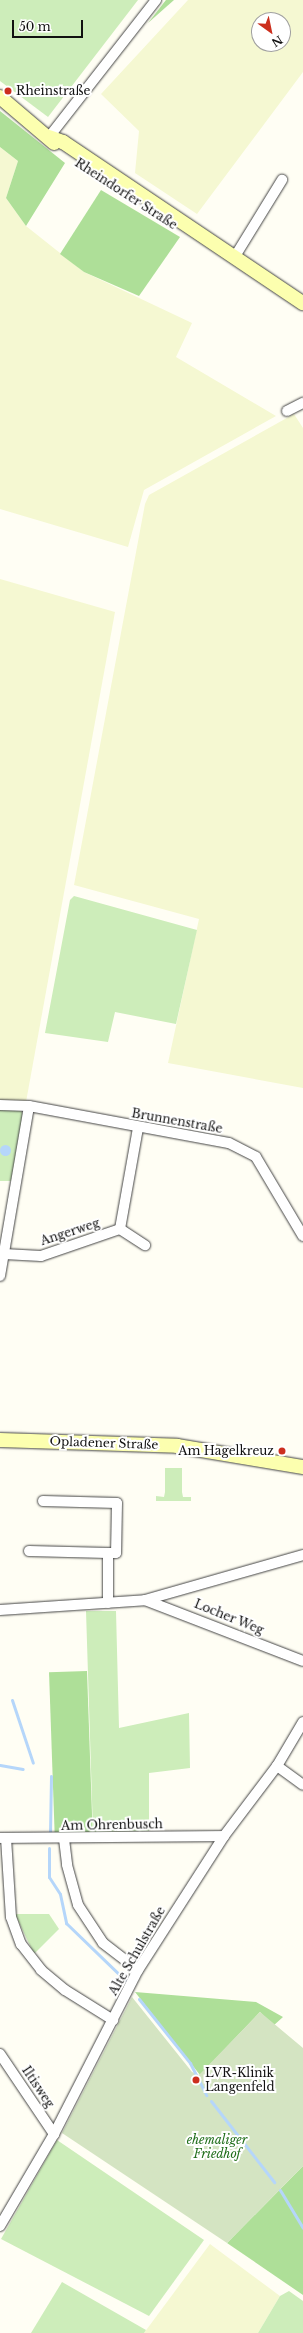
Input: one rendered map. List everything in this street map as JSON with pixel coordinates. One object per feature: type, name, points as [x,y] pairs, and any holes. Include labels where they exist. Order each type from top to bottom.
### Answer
[{"type":"main road","name":"Rheindorfer Straße","points":[[0,97],[49,137],[59,149],[111,185],[180,229],[209,242],[303,303]]},
{"type":"main road","name":"Opladener Straße","points":[[0,1440],[177,1446],[303,1467]]},
{"type":"street","points":[[49,137],[156,0]]},
{"type":"street","points":[[234,258],[282,180]]},
{"type":"street","points":[[288,411],[303,403]]},
{"type":"street","name":"Brunnenstraße","points":[[0,1105],[29,1106],[138,1128],[229,1143],[256,1157],[303,1236]]},
{"type":"street","points":[[0,1276],[29,1106]]},
{"type":"street","points":[[138,1128],[120,1229],[145,1245]]},
{"type":"street","name":"Angerweg","points":[[4,1254],[41,1256],[120,1229]]},
{"type":"street","points":[[29,1551],[116,1553],[117,1502],[43,1501]]},
{"type":"street","points":[[108,1553],[108,1603]]},
{"type":"street","name":"Locher Weg","points":[[0,1610],[145,1600],[303,1555]]},
{"type":"street","name":"Locher Weg","points":[[145,1600],[303,1661]]},
{"type":"street","name":"Alte Schulstraße","points":[[0,2226],[54,2134],[138,1970],[224,1836],[277,1766],[303,1722]]},
{"type":"street","points":[[277,1766],[303,1785]]},
{"type":"street","name":"Am Ohrenbusch","points":[[3,1838],[64,1839],[224,1836]]},
{"type":"street","points":[[3,1838],[4,1880],[11,1917],[23,1947],[41,1970],[65,1990],[113,2020]]},
{"type":"street","points":[[64,1839],[66,1865],[78,1905],[104,1944],[138,1970]]},
{"type":"street","name":"Iltisweg","points":[[0,2054],[54,2134]]},
{"type":"green space","points":[[0,0],[138,0],[48,117],[0,81]]},
{"type":"green space","points":[[166,0],[174,0],[148,23]]},
{"type":"green space","points":[[188,0],[303,0],[303,72],[197,214],[135,173],[139,131],[101,94]]},
{"type":"green space","points":[[0,111],[65,163],[26,226],[6,198],[18,161],[0,147]]},
{"type":"green space","points":[[0,147],[18,161],[6,198],[26,226],[84,272],[192,323],[176,357],[276,416],[144,490],[128,547],[0,509]]},
{"type":"green space","points":[[101,190],[180,237],[139,296],[84,272],[60,254]]},
{"type":"green space","points":[[294,414],[303,428],[303,1088],[168,1063],[199,919],[74,885],[145,504],[149,495]]},
{"type":"green space","points":[[0,579],[115,612],[26,1102],[0,1101]]},
{"type":"green space","points":[[74,896],[197,930],[176,1024],[115,1012],[108,1042],[45,1033],[70,900]]},
{"type":"green space","points":[[0,1110],[20,1110],[24,1115],[12,1181],[0,1181]]},
{"type":"green space","points":[[165,1468],[182,1468],[183,1497],[191,1497],[191,1501],[156,1501],[156,1496],[164,1497]]},
{"type":"green space","points":[[86,1611],[116,1611],[119,1728],[189,1713],[190,1768],[149,1773],[149,1831],[93,1832]]},
{"type":"green space","points":[[87,1671],[93,1832],[55,1833],[49,1672]]},
{"type":"green space","points":[[15,1914],[49,1914],[59,1929],[34,1954]]},
{"type":"green space","points":[[135,1992],[256,2002],[283,2017],[273,2026],[260,2012],[200,2075]]},
{"type":"green space","name":"ehemaliger Friedhof","points":[[132,1997],[192,2072],[199,2075],[260,2012],[303,2048],[303,2166],[227,2243],[62,2133]]},
{"type":"green space","points":[[57,2140],[204,2240],[149,2316],[1,2239]]},
{"type":"green space","points":[[303,2166],[303,2295],[227,2243]]},
{"type":"green space","points":[[210,2244],[280,2296],[258,2333],[144,2333]]},
{"type":"green space","points":[[62,2282],[146,2330],[144,2333],[31,2333]]},
{"type":"green space","points":[[289,2291],[303,2301],[303,2333],[258,2333],[280,2296]]},
{"type":"water","points":[[5,1144],[9,1146],[11,1150],[9,1154],[5,1156],[1,1154],[-1,1150],[1,1146]]},
{"type":"waterway","points":[[12,1700],[33,1763]]},
{"type":"waterway","points":[[0,1765],[23,1769]]},
{"type":"waterway","points":[[50,1834],[51,1776]]},
{"type":"waterway","points":[[49,1848],[49,1877],[60,1894],[66,1923],[127,1982]]},
{"type":"waterway","points":[[139,1999],[190,2063],[206,2095]]},
{"type":"waterway","points":[[211,2101],[274,2182]]},
{"type":"waterway","points":[[280,2190],[303,2228]]},
{"type":"place","name":"Rheinstraße","points":[[8,91]]},
{"type":"place","name":"Am Hagelkreuz","points":[[282,1451]]},
{"type":"place","name":"LVR-Klinik Langenfeld","points":[[196,2080]]}]
